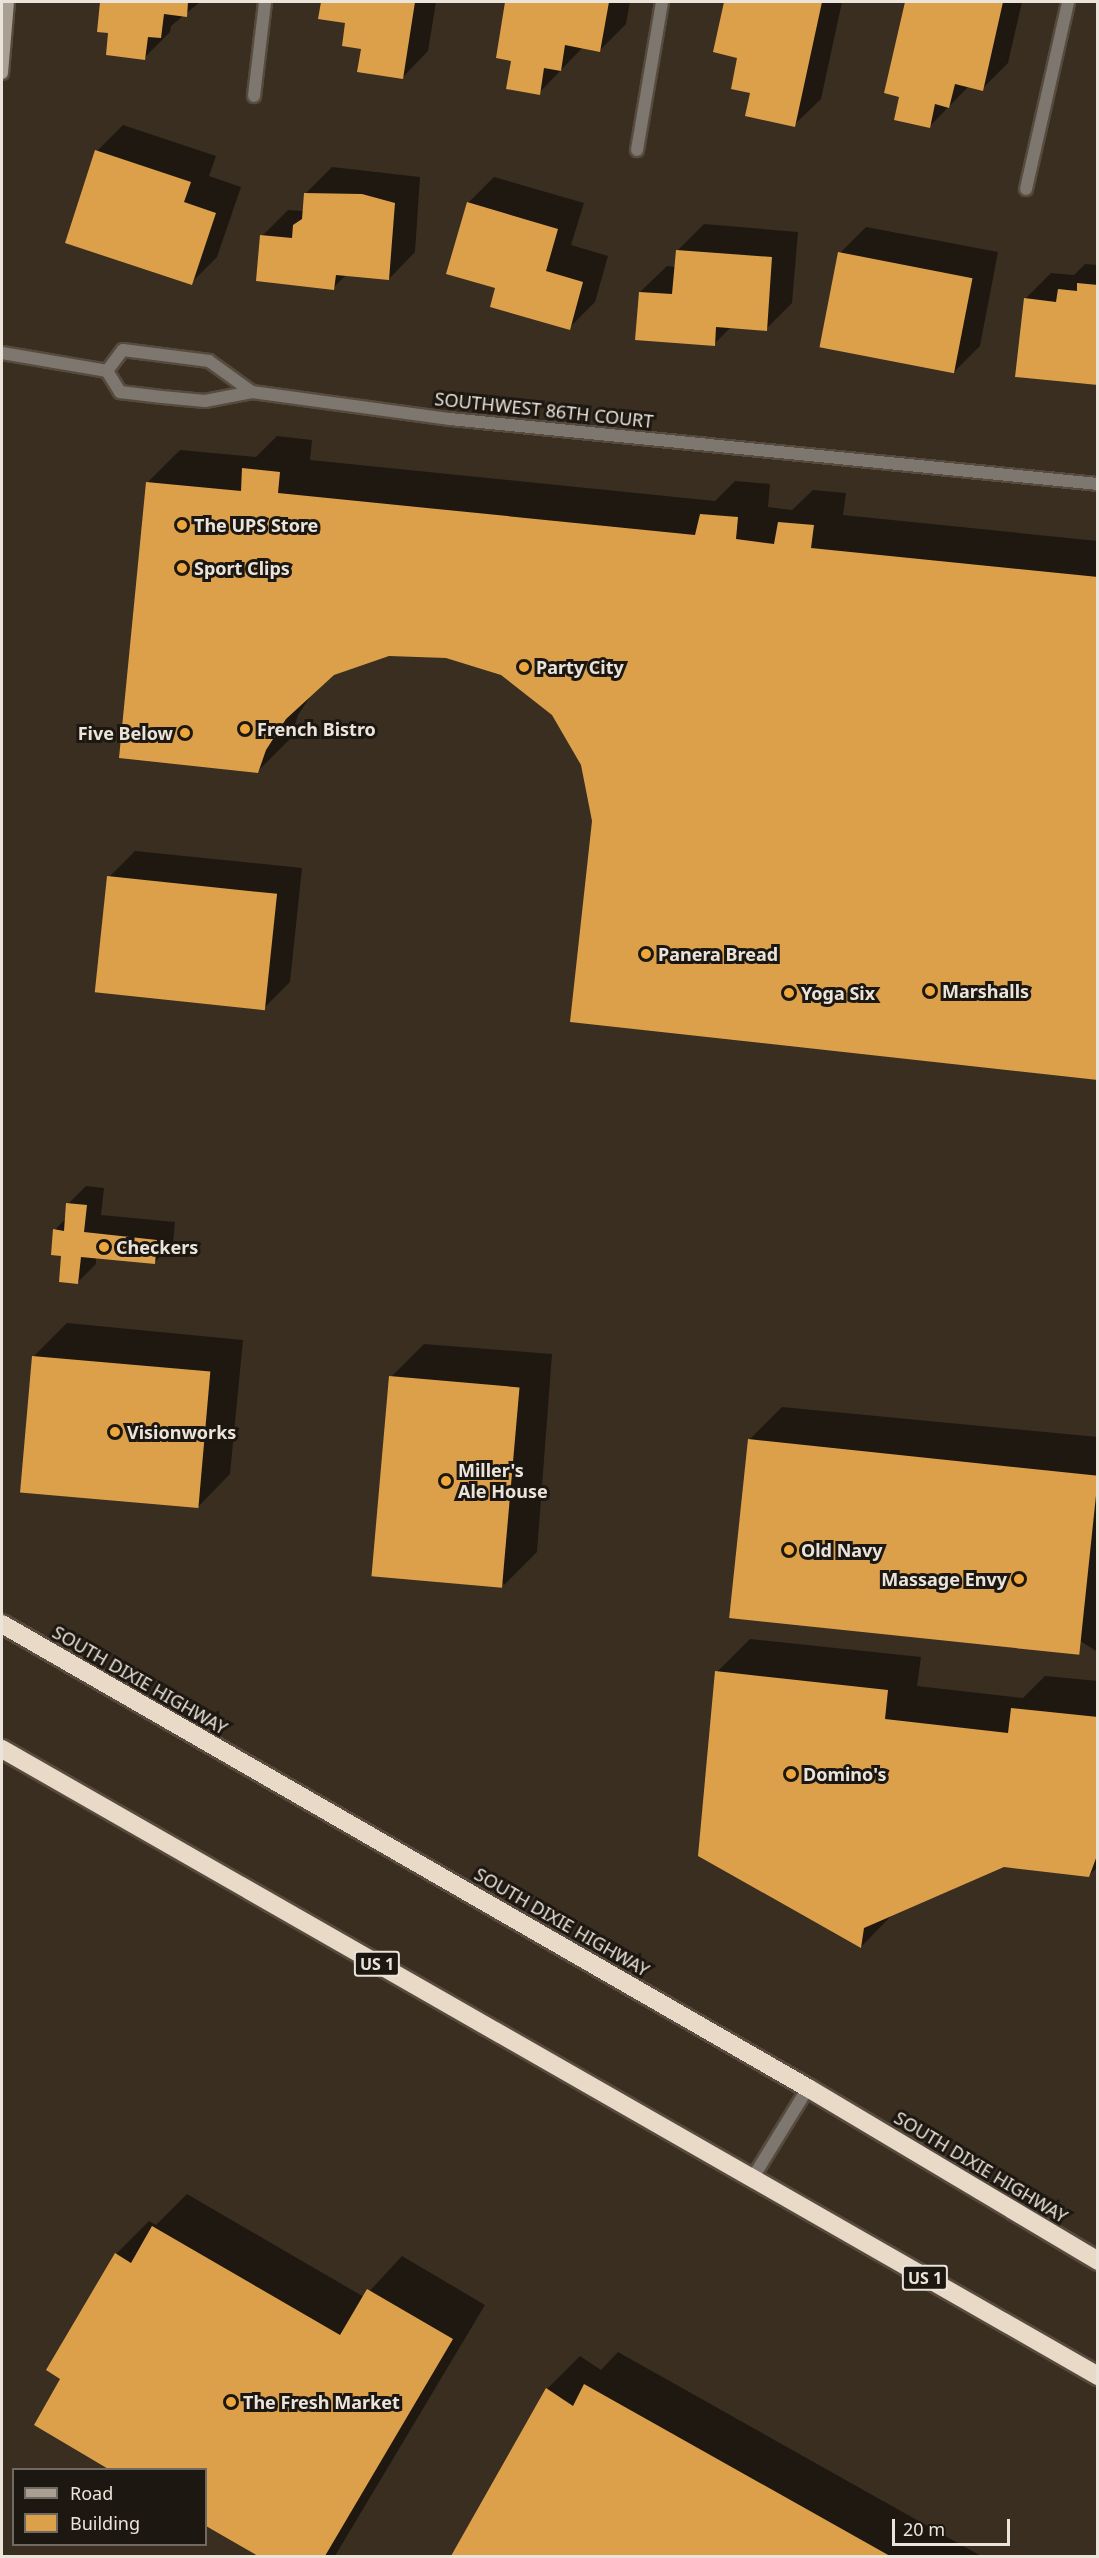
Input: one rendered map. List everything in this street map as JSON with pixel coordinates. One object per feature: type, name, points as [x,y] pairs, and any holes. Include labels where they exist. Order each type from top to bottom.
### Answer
[{"type":"highway","name":"SOUTH DIXIE HIGHWAY","points":[[2,1624],[808,2088],[1098,2261]]},
{"type":"highway","name":"US 1","points":[[2,1749],[1098,2376]]},
{"type":"street","points":[[2,73],[8,2]]},
{"type":"street","points":[[254,96],[265,2]]},
{"type":"street","points":[[637,150],[662,2]]},
{"type":"street","points":[[1026,189],[1068,2]]},
{"type":"street","points":[[2,352],[107,371],[123,350],[209,361],[252,392]]},
{"type":"street","name":"SOUTHWEST 86TH COURT","points":[[107,371],[120,392],[205,401],[252,392],[450,419],[1098,484]]},
{"type":"street","points":[[752,2179],[808,2088]]},
{"type":"building","points":[[100,2],[188,2],[187,17],[164,14],[161,38],[148,37],[145,60],[106,55],[108,33],[97,32]]},
{"type":"building","points":[[321,2],[415,2],[403,79],[357,72],[361,49],[342,46],[345,23],[318,19]]},
{"type":"building","points":[[505,2],[609,2],[600,52],[565,45],[561,71],[544,68],[540,95],[506,89],[511,61],[496,58]]},
{"type":"building","points":[[724,2],[822,2],[795,127],[745,116],[750,93],[731,89],[737,58],[713,52]]},
{"type":"building","points":[[905,2],[1003,2],[983,91],[955,84],[949,108],[935,104],[930,128],[894,120],[899,97],[884,93]]},
{"type":"building","points":[[95,150],[191,182],[184,202],[216,213],[192,285],[65,243]]},
{"type":"building","points":[[304,193],[362,194],[395,203],[389,280],[336,275],[334,290],[256,281],[260,235],[292,238],[293,225],[302,219]]},
{"type":"building","points":[[467,202],[558,229],[546,271],[583,282],[570,330],[490,307],[495,288],[446,274]]},
{"type":"building","points":[[676,250],[772,257],[767,331],[716,327],[715,346],[635,340],[639,292],[672,294]]},
{"type":"building","points":[[838,252],[972,278],[954,373],[819,347]]},
{"type":"building","points":[[1077,283],[1098,285],[1098,385],[1015,377],[1024,298],[1056,302],[1058,289],[1077,291]]},
{"type":"building","points":[[242,468],[280,472],[278,493],[695,535],[700,514],[738,517],[736,539],[774,544],[778,522],[814,525],[811,548],[1098,577],[1098,1080],[570,1022],[592,821],[581,765],[552,715],[501,675],[446,658],[389,656],[334,675],[286,719],[266,750],[258,773],[119,758],[146,482],[241,491]]},
{"type":"building","points":[[107,876],[277,894],[265,1010],[95,992]]},
{"type":"building","name":"Checkers","points":[[66,1203],[87,1205],[84,1232],[157,1240],[155,1264],[81,1257],[78,1284],[59,1282],[61,1256],[51,1255],[53,1229],[64,1231]]},
{"type":"building","name":"Visionworks","points":[[32,1356],[210,1372],[198,1508],[20,1492]]},
{"type":"building","name":"Miller's Ale House","points":[[389,1376],[520,1387],[502,1588],[371,1576]]},
{"type":"building","points":[[748,1439],[1098,1476],[1079,1655],[729,1618]]},
{"type":"building","points":[[715,1671],[888,1690],[885,1719],[1008,1733],[1011,1708],[1098,1717],[1098,1853],[1089,1877],[1004,1867],[864,1928],[861,1948],[698,1856]]},
{"type":"building","name":"The Fresh Market","points":[[152,2226],[340,2335],[367,2289],[453,2339],[325,2556],[258,2556],[207,2527],[207,2468],[107,2468],[34,2425],[60,2379],[46,2370],[115,2253],[131,2263]]},
{"type":"building","points":[[584,2384],[890,2556],[451,2556],[546,2388],[573,2406]]},
{"type":"place","name":"The UPS Store","points":[[182,525]]},
{"type":"place","name":"Sport Clips","points":[[182,568]]},
{"type":"place","name":"Party City","points":[[524,667]]},
{"type":"place","name":"French Bistro","points":[[245,729]]},
{"type":"place","name":"Five Below","points":[[185,733]]},
{"type":"place","name":"Panera Bread","points":[[646,954]]},
{"type":"place","name":"Marshalls","points":[[930,991]]},
{"type":"place","name":"Yoga Six","points":[[789,993]]},
{"type":"place","name":"Checkers","points":[[104,1247]]},
{"type":"place","name":"Visionworks","points":[[115,1432]]},
{"type":"place","name":"Miller's Ale House","points":[[446,1481]]},
{"type":"place","name":"Old Navy","points":[[789,1550]]},
{"type":"place","name":"Massage Envy","points":[[1019,1579]]},
{"type":"place","name":"Domino's","points":[[791,1774]]},
{"type":"place","name":"The Fresh Market","points":[[231,2402]]}]
